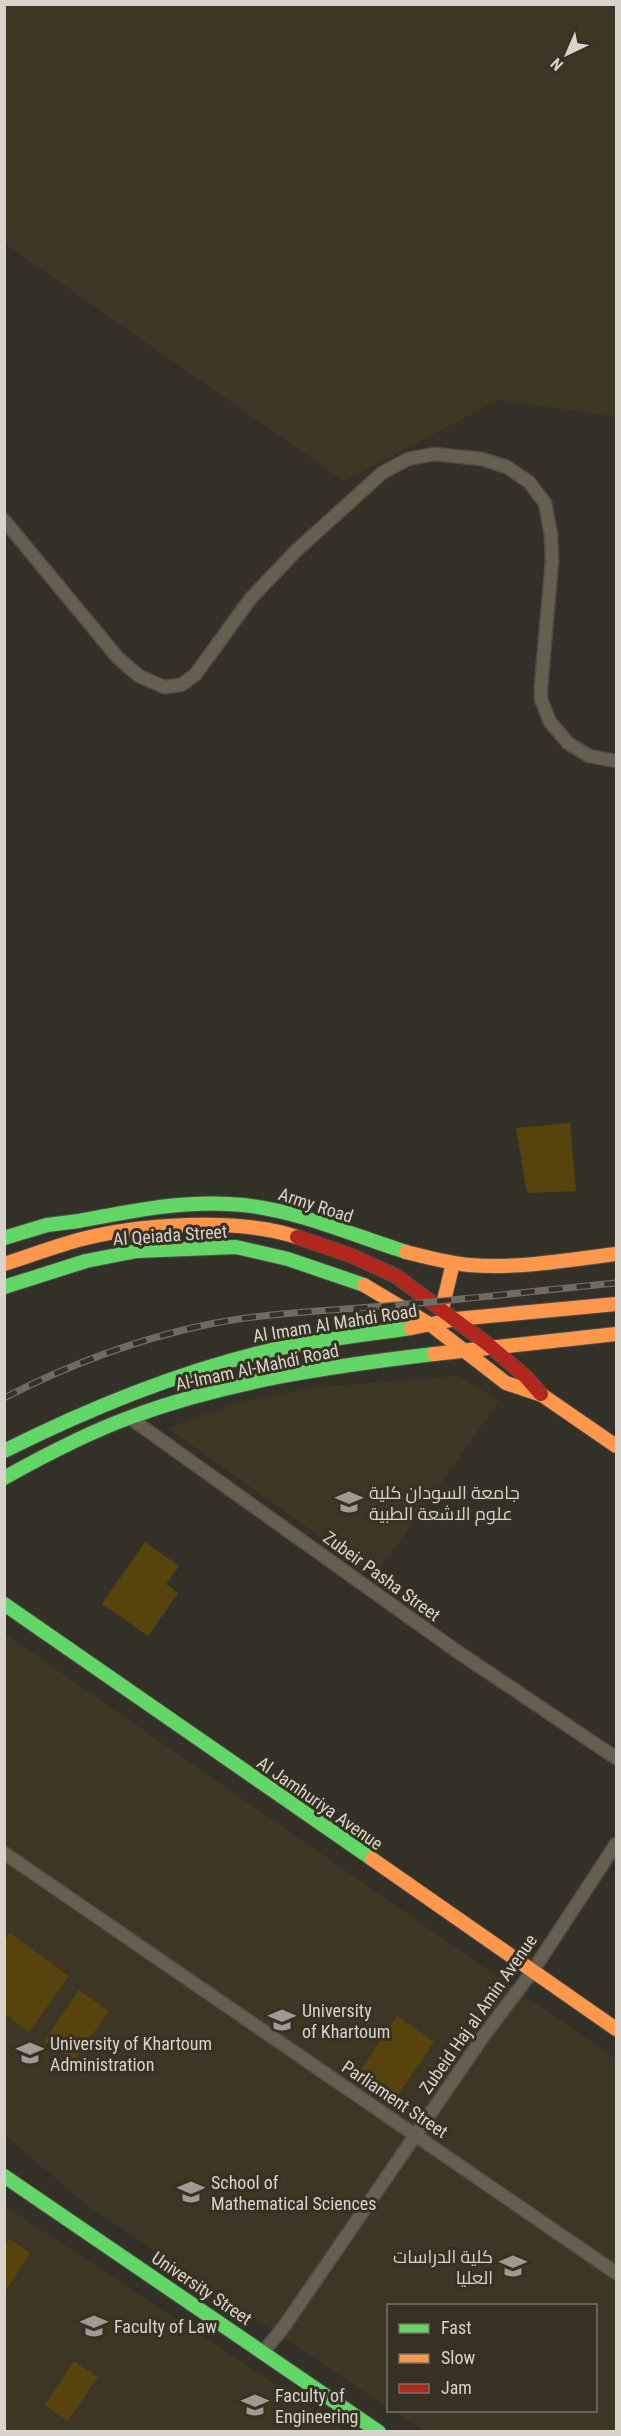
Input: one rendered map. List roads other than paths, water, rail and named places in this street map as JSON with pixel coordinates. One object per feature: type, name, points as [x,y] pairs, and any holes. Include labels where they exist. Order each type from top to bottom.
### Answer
[{"type":"main road","name":"Army Road","points":[[4,1238],[66,1221],[173,1207],[242,1204],[277,1210],[389,1248],[453,1263],[520,1263],[616,1254]]},
{"type":"main road","points":[[4,1264],[79,1240],[135,1230],[228,1224],[290,1235],[350,1255],[396,1276],[490,1346],[526,1377],[542,1395],[616,1446]]},
{"type":"main road","name":"Al Qeiada Street","points":[[4,1287],[86,1261],[137,1251],[236,1247],[334,1273],[364,1286],[432,1325],[506,1383],[542,1395]]},
{"type":"main road","points":[[442,1309],[453,1263]]},
{"type":"main road","name":"Al Imam Al Mahdi Road","points":[[4,1451],[54,1425],[112,1401],[252,1354],[310,1342],[432,1325],[456,1319],[616,1304]]},
{"type":"main road","name":"Al-Imam Al-Mahdi Road","points":[[4,1479],[42,1457],[130,1418],[211,1392],[311,1370],[490,1346],[616,1334]]},
{"type":"main road","name":"Al Jamhuriya Avenue","points":[[4,1604],[616,2029]]},
{"type":"main road","name":"University Street","points":[[4,2176],[264,2351],[379,2432]]},
{"type":"street","points":[[4,520],[118,658],[139,676],[164,687],[181,684],[195,675],[251,598],[297,550],[382,473],[408,459],[434,454],[482,459],[507,468],[529,482],[545,503],[551,535],[552,561],[544,633],[541,699],[550,722],[568,743],[589,756],[616,761]]},
{"type":"street","name":"Zubeir Pasha Street","points":[[130,1418],[455,1650],[616,1758]]},
{"type":"street","name":"Zubeid Haj al Amin Avenue","points":[[264,2351],[283,2328],[485,2034],[532,1972],[616,1844]]},
{"type":"street","name":"Parliament Street","points":[[4,1853],[616,2273]]},
{"type":"railway","points":[[4,1398],[102,1355],[153,1338],[205,1325],[276,1315],[423,1303],[616,1283]]},
{"type":"place","name":"جامعة السودان كلية علوم الاشعة الطبية","points":[[349,1502]]},
{"type":"place","name":"University of Khartoum","points":[[282,2020]]},
{"type":"place","name":"University of Khartoum Administration","points":[[30,2053]]},
{"type":"place","name":"School of Mathematical Sciences","points":[[191,2192]]},
{"type":"place","name":"كلية الدراسات العليا","points":[[513,2266]]},
{"type":"place","name":"Faculty of Law","points":[[94,2326]]},
{"type":"place","name":"Faculty of Engineering","points":[[255,2405]]}]
